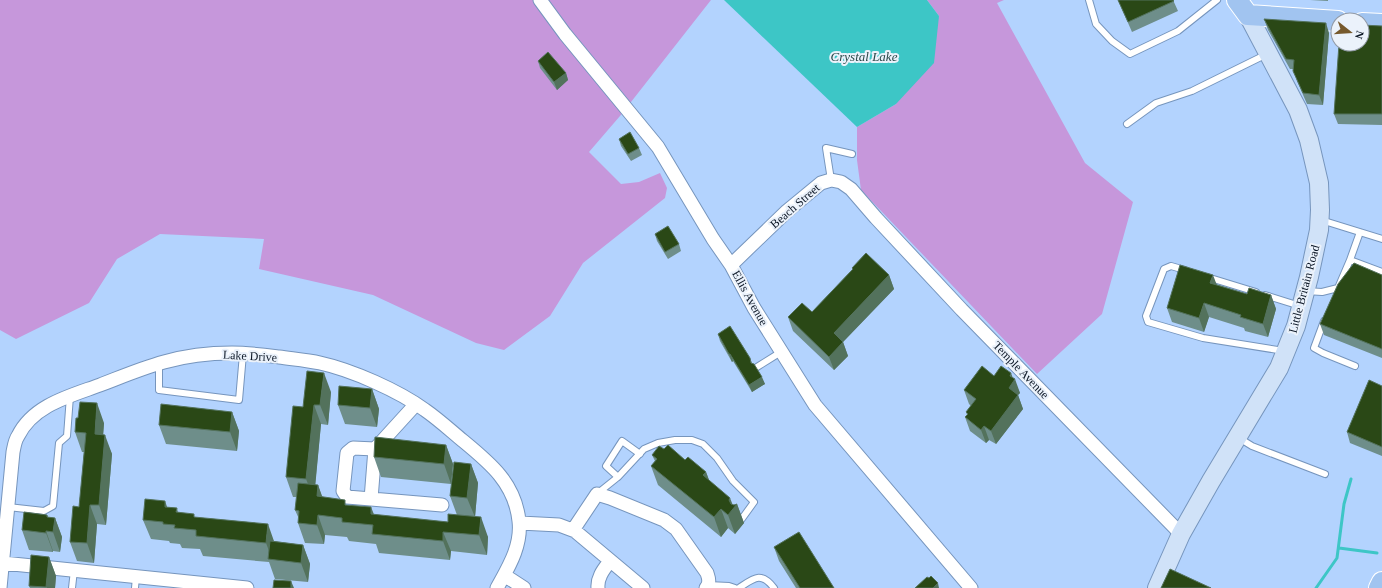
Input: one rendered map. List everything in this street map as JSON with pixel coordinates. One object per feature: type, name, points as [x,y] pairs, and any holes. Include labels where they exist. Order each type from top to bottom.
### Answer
[{"type":"main road","points":[[1242,7],[1330,20]]},
{"type":"main road","points":[[1379,588],[1382,582]]},
{"type":"street","name":"Ellis Avenue","points":[[540,0],[565,34],[658,147],[713,239],[732,265],[754,308],[815,405],[971,588]]},
{"type":"street","name":"Little Britain Road","points":[[1157,588],[1181,534],[1279,368],[1296,326],[1319,230],[1319,183],[1309,140],[1298,110],[1242,7]]},
{"type":"street","name":"Beach Street","points":[[732,265],[787,211],[821,183],[831,180],[841,182],[851,188],[863,202]]},
{"type":"street","name":"Temple Avenue","points":[[863,202],[962,310],[1181,534]]},
{"type":"street","name":"Lake Drive","points":[[0,588],[12,452],[17,436],[32,416],[42,409],[70,396],[159,364],[200,355],[243,354],[320,363],[356,374],[397,393],[425,409],[482,456],[497,470],[506,483],[516,505],[520,523],[518,542],[512,561],[497,588]]},
{"type":"street","points":[[371,499],[375,449],[416,404]]},
{"type":"street","points":[[375,449],[353,448],[347,453],[343,491],[347,497],[442,505]]},
{"type":"street","points":[[573,530],[597,494],[664,520],[676,529],[707,573],[709,579],[707,586]]},
{"type":"street","points":[[520,523],[559,525],[573,530],[643,588]]},
{"type":"street","points":[[598,588],[601,572],[610,561]]},
{"type":"street","points":[[3,563],[74,570],[135,582],[247,588]]},
{"type":"street","points":[[504,575],[524,588]]},
{"type":"lane","points":[[1089,0],[1096,24],[1112,41],[1130,54],[1178,31],[1217,0]]},
{"type":"lane","points":[[1127,124],[1156,103],[1192,91],[1268,54]]},
{"type":"lane","points":[[831,180],[826,148],[852,154]]},
{"type":"lane","points":[[1320,220],[1382,239]]},
{"type":"lane","points":[[1335,295],[1360,232]]},
{"type":"lane","points":[[1350,260],[1382,272]]},
{"type":"lane","points":[[1192,272],[1170,266],[1164,269],[1146,316],[1148,322],[1204,338],[1286,351]]},
{"type":"lane","points":[[1200,275],[1303,299],[1338,288]]},
{"type":"lane","points":[[1327,315],[1314,348],[1355,366]]},
{"type":"lane","points":[[757,367],[781,352]]},
{"type":"lane","points":[[159,364],[159,390],[238,400],[243,354]]},
{"type":"lane","points":[[8,507],[44,511],[53,506],[59,443],[67,436],[70,396]]},
{"type":"lane","points":[[1238,437],[1252,446],[1325,474]]},
{"type":"lane","points":[[597,494],[618,477],[644,449],[658,443],[675,440],[692,440],[702,444],[717,458],[733,481],[754,502],[741,520]]},
{"type":"lane","points":[[618,477],[606,466],[622,441],[640,454]]},
{"type":"lane","points":[[72,588],[74,570]]},
{"type":"lane","points":[[739,588],[758,578],[767,580],[774,588]]},
{"type":"lane","points":[[707,586],[729,586],[735,588]]},
{"type":"shaded area","points":[[0,0],[711,0],[620,116],[589,152],[621,184],[639,182],[660,173],[667,188],[665,198],[583,263],[550,316],[504,350],[476,343],[373,295],[259,269],[264,239],[160,234],[117,259],[89,303],[16,339],[0,330]]},
{"type":"shaded area","points":[[927,0],[1004,0],[997,3],[1085,163],[1133,202],[1102,314],[1037,374],[861,190],[857,160],[857,127],[896,104],[939,16]]},
{"type":"water","name":"Crystal Lake","points":[[724,0],[927,0],[939,16],[934,63],[896,104],[857,127]]},
{"type":"building","points":[[1118,0],[1173,0],[1174,1],[1128,22]]},
{"type":"building","points":[[1264,19],[1326,23],[1319,95],[1303,93],[1293,71],[1294,60],[1286,59]]},
{"type":"building","points":[[1370,25],[1382,26],[1382,114],[1334,114],[1338,52],[1370,52]]},
{"type":"building","points":[[548,52],[566,73],[554,82],[538,61]]},
{"type":"building","points":[[630,132],[639,148],[628,154],[619,139]]},
{"type":"building","points":[[668,226],[679,244],[665,252],[655,234]]},
{"type":"building","points":[[866,253],[889,275],[834,333],[843,342],[829,357],[788,317],[802,303],[812,312],[853,269],[852,268]]},
{"type":"building","points":[[1354,263],[1382,275],[1382,349],[1320,324],[1338,284]]},
{"type":"building","points":[[1180,265],[1213,275],[1210,283],[1247,294],[1249,288],[1271,295],[1263,324],[1204,303],[1199,318],[1167,308]]},
{"type":"building","points":[[730,326],[750,358],[751,363],[754,364],[762,377],[749,385],[718,334]]},
{"type":"building","points":[[982,366],[994,376],[1001,366],[1011,373],[1010,376],[1015,379],[1009,388],[1018,395],[991,431],[984,426],[981,430],[965,417],[968,414],[966,412],[976,399],[964,390]]},
{"type":"building","points":[[307,371],[324,373],[320,405],[314,405],[306,479],[286,477],[293,406],[303,407]]},
{"type":"building","points":[[1369,380],[1382,386],[1382,447],[1347,432]]},
{"type":"building","points":[[339,386],[372,389],[370,408],[338,405]]},
{"type":"building","points":[[80,402],[97,403],[95,434],[105,435],[99,505],[90,505],[87,543],[70,542],[73,506],[79,507],[86,433],[75,432],[76,418],[78,418]]},
{"type":"building","points":[[161,404],[232,412],[230,432],[159,425]]},
{"type":"building","points":[[375,437],[446,445],[444,464],[374,457]]},
{"type":"building","points":[[668,445],[685,460],[688,457],[706,472],[703,475],[730,498],[729,500],[731,504],[737,504],[728,515],[721,509],[714,517],[651,466],[657,459],[652,455],[659,446],[664,449]]},
{"type":"building","points":[[454,462],[471,464],[467,498],[450,496]]},
{"type":"building","points":[[298,483],[318,485],[317,496],[345,500],[345,505],[371,507],[371,514],[448,522],[448,514],[481,517],[479,535],[443,532],[443,541],[372,534],[373,525],[342,522],[342,518],[318,515],[317,525],[298,523],[299,511],[295,510]]},
{"type":"building","points":[[145,499],[165,501],[165,507],[177,508],[176,512],[194,514],[194,517],[268,524],[266,543],[196,536],[196,530],[174,528],[175,525],[143,520]]},
{"type":"building","points":[[24,512],[47,515],[47,517],[55,518],[53,532],[46,531],[46,533],[22,530]]},
{"type":"building","points":[[799,532],[834,588],[800,588],[774,547]]},
{"type":"building","points":[[270,541],[303,545],[301,563],[268,559]]},
{"type":"building","points":[[31,555],[49,557],[46,587],[29,586]]},
{"type":"building","points":[[1170,569],[1211,588],[1161,588]]},
{"type":"building","points":[[931,576],[938,583],[933,588],[915,588],[927,577],[929,578]]},
{"type":"building","points":[[274,580],[291,581],[291,588],[273,588]]},
{"type":"waterway","points":[[1316,588],[1337,558],[1344,504],[1351,479]]},
{"type":"waterway","points":[[1339,548],[1377,553]]}]
